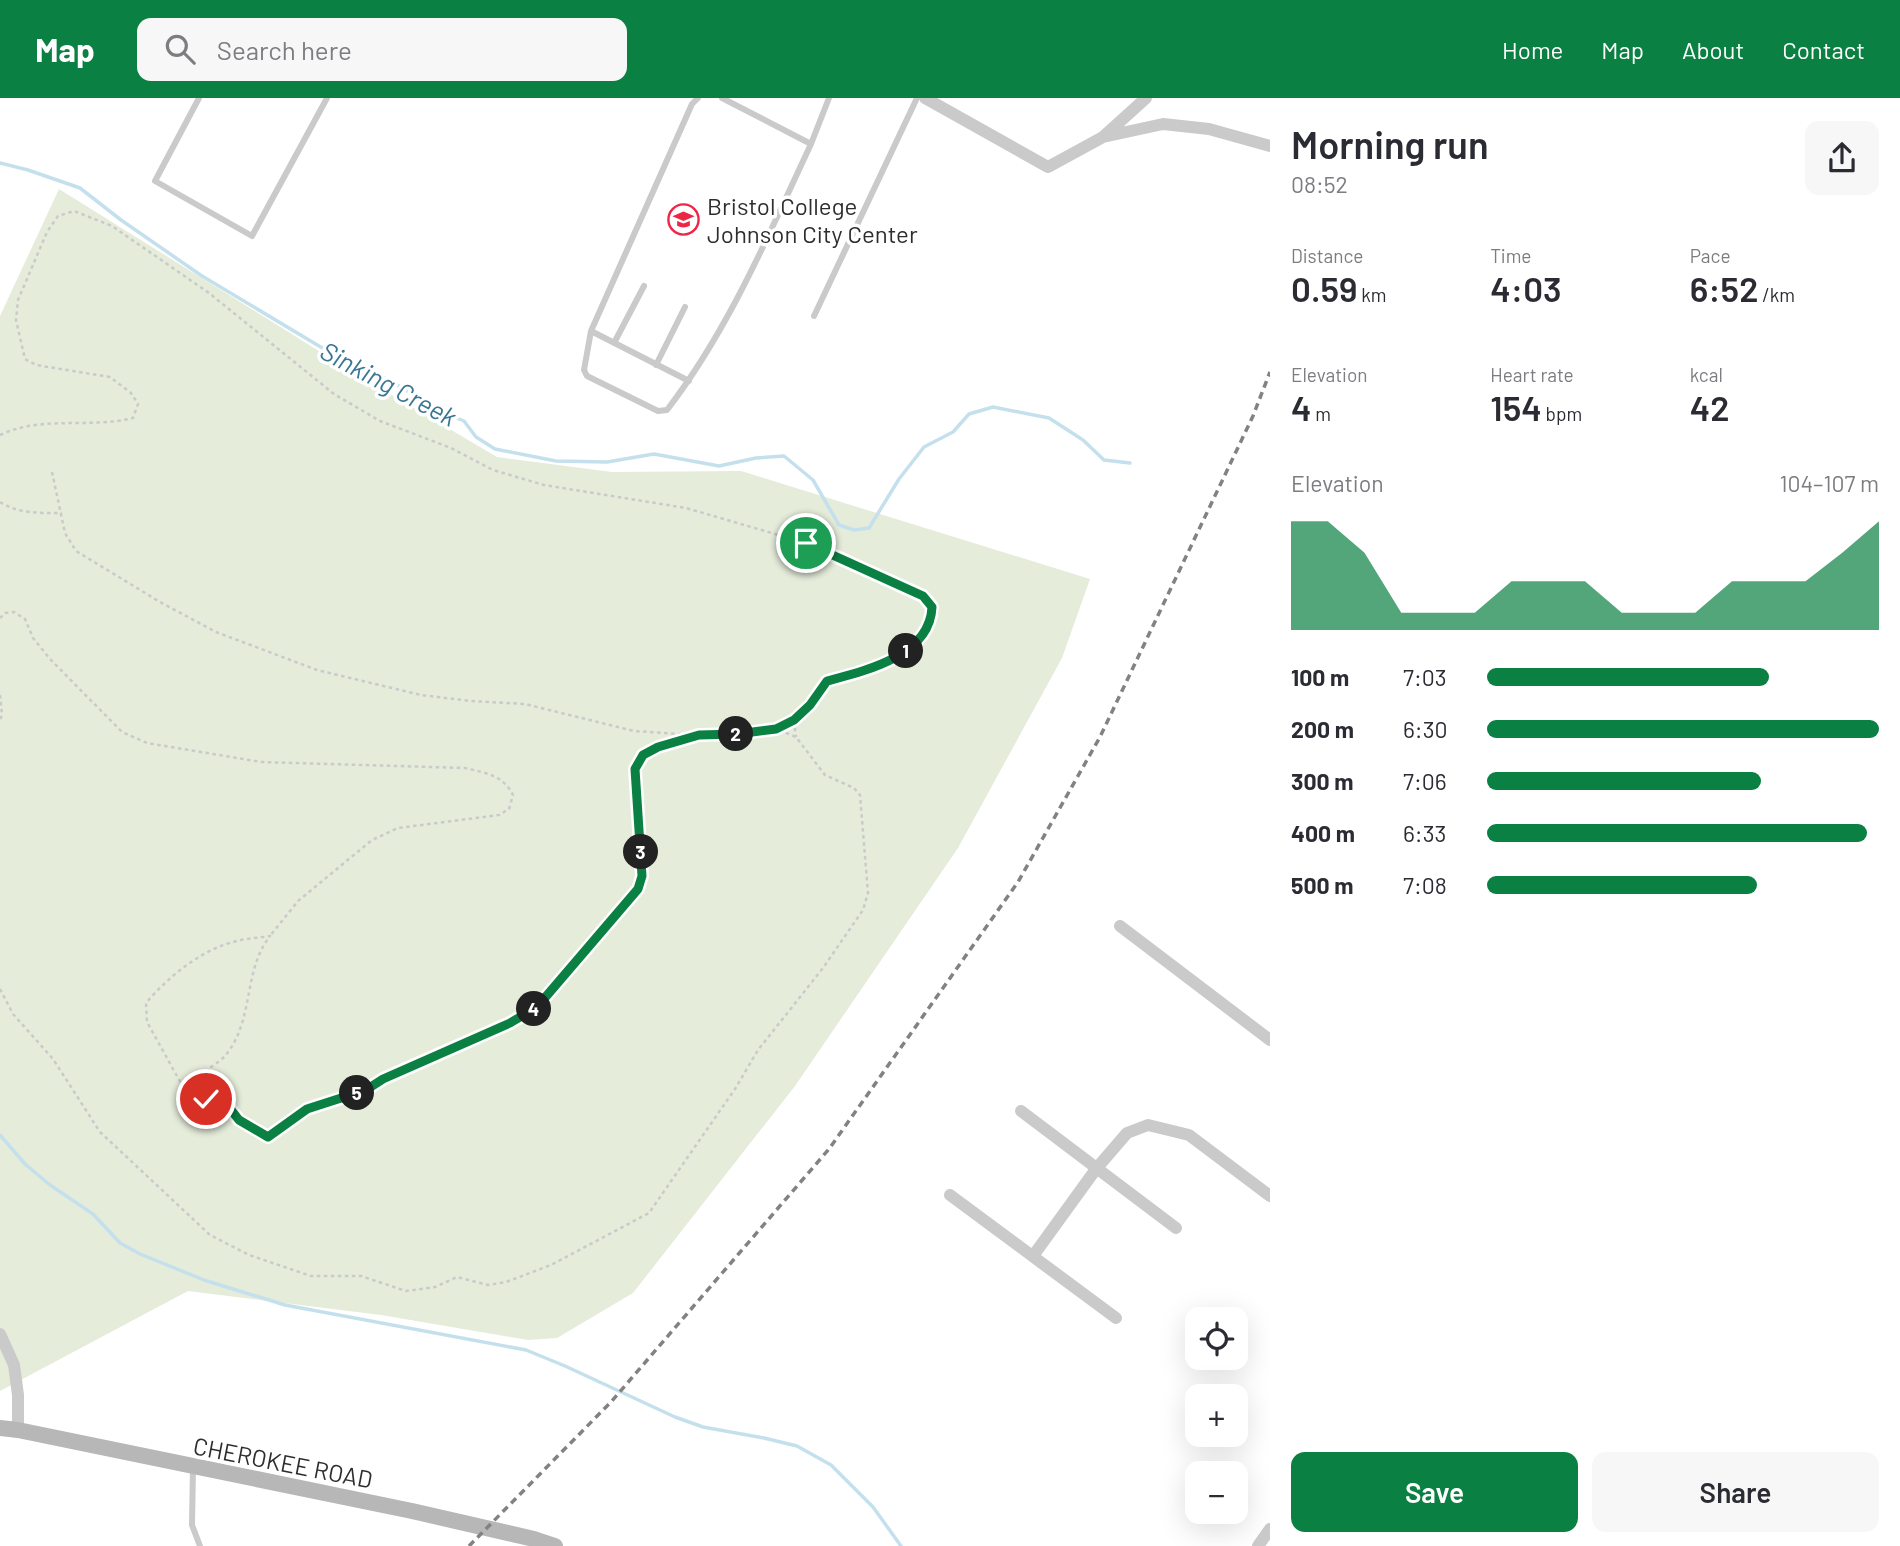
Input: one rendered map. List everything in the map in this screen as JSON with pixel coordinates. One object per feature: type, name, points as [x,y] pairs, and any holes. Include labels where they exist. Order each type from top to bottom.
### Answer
[{"type":"main road","name":"CHEROKEE ROAD","points":[[0,1429],[18,1430],[412,1511],[555,1546]]},
{"type":"street","points":[[925,98],[1048,167],[1103,137],[1146,98]]},
{"type":"street","points":[[1103,137],[1163,124],[1209,129],[1270,146]]},
{"type":"street","points":[[1120,926],[1270,1041]]},
{"type":"street","points":[[1021,1111],[1176,1228]]},
{"type":"street","points":[[1034,1256],[1096,1169],[1127,1133],[1148,1125],[1189,1135],[1270,1196]]},
{"type":"street","points":[[950,1195],[1116,1318]]},
{"type":"street","points":[[0,1334],[14,1365],[18,1395],[18,1430]]},
{"type":"street","points":[[1258,1546],[1270,1529]]},
{"type":"lane","points":[[199,98],[155,181],[252,236],[327,98]]},
{"type":"lane","points":[[698,98],[692,104],[591,331],[584,370],[587,376],[663,411],[667,410],[689,381],[733,309],[830,98]]},
{"type":"lane","points":[[722,98],[811,144]]},
{"type":"lane","points":[[814,316],[917,98]]},
{"type":"lane","points":[[614,343],[644,286]]},
{"type":"lane","points":[[656,365],[685,307]]},
{"type":"lane","points":[[591,331],[689,381]]},
{"type":"lane","points":[[193,1467],[192,1525],[200,1546]]},
{"type":"path","points":[[0,435],[15,428],[60,422],[112,423],[133,418],[138,404],[131,393],[110,377],[36,365],[25,359],[16,320],[18,300],[47,232],[58,216],[74,211],[112,226],[209,293],[334,394],[380,421],[451,448],[493,470],[544,485],[686,508],[806,543],[923,596],[932,607],[932,618],[904,653],[875,668],[827,681],[810,705],[794,720],[776,729],[699,735],[634,732],[525,704],[421,695],[317,670],[216,632],[76,551],[65,533],[52,472]]},
{"type":"path","points":[[0,503],[28,513],[62,513]]},
{"type":"path","points":[[0,618],[5,613],[14,612],[25,619],[33,638],[50,659],[122,732],[147,743],[261,762],[465,768],[495,775],[507,783],[513,795],[509,809],[499,816],[398,828],[372,840],[298,901],[262,946],[254,963],[246,1014],[238,1037],[223,1058],[202,1073],[239,1120],[268,1137],[307,1109],[366,1090],[383,1079],[510,1023],[537,1007],[638,889],[642,876],[635,769],[643,755],[658,747],[699,735]]},
{"type":"path","points":[[0,695],[0,720]]},
{"type":"path","points":[[0,989],[13,1014],[53,1059],[100,1132],[210,1235],[248,1255],[311,1276],[361,1276],[406,1291],[435,1287],[457,1277],[488,1285],[506,1282],[551,1265],[649,1213],[735,1090],[758,1050],[823,968],[863,911],[868,893],[860,796],[854,788],[825,775],[796,737],[794,720]]},
{"type":"path","points":[[776,729],[796,737]]},
{"type":"path","points":[[224,1101],[206,1099],[182,1085],[147,1022],[146,1003],[164,982],[204,954],[235,941],[270,936]]},
{"type":"green space","points":[[59,189],[346,368],[497,457],[612,472],[741,471],[1090,579],[1062,658],[958,848],[795,1086],[633,1293],[557,1338],[528,1340],[381,1315],[188,1291],[0,1391],[0,316]]},
{"type":"waterway","name":"Sinking Creek","points":[[0,163],[80,188],[202,276],[324,349],[389,380],[442,412],[464,421],[476,437],[495,449],[556,461],[607,462],[654,454],[719,466],[756,458],[784,456],[813,480],[839,525],[854,530],[869,528],[899,479],[924,447],[953,432],[969,414],[993,407],[1049,418],[1083,440],[1104,460],[1130,463]]},
{"type":"waterway","points":[[0,1135],[25,1164],[50,1185],[93,1214],[120,1243],[140,1254],[204,1280],[285,1305],[526,1350],[703,1427],[797,1446],[831,1465],[873,1507],[901,1546]]},
{"type":"railway","points":[[469,1546],[611,1402],[829,1149],[1018,882],[1100,737],[1253,416],[1270,372]]},
{"type":"place","name":"Bristol College Johnson City Center","points":[[684,219]]},
{"type":"route","points":[[206,1099],[224,1101],[239,1120],[268,1137],[307,1109],[366,1090],[383,1079],[510,1023],[537,1007],[638,889],[642,876],[635,769],[643,755],[658,747],[699,735],[776,729],[794,720],[810,705],[827,681],[875,668],[904,653],[932,618],[932,607],[923,596],[806,543]]}]
